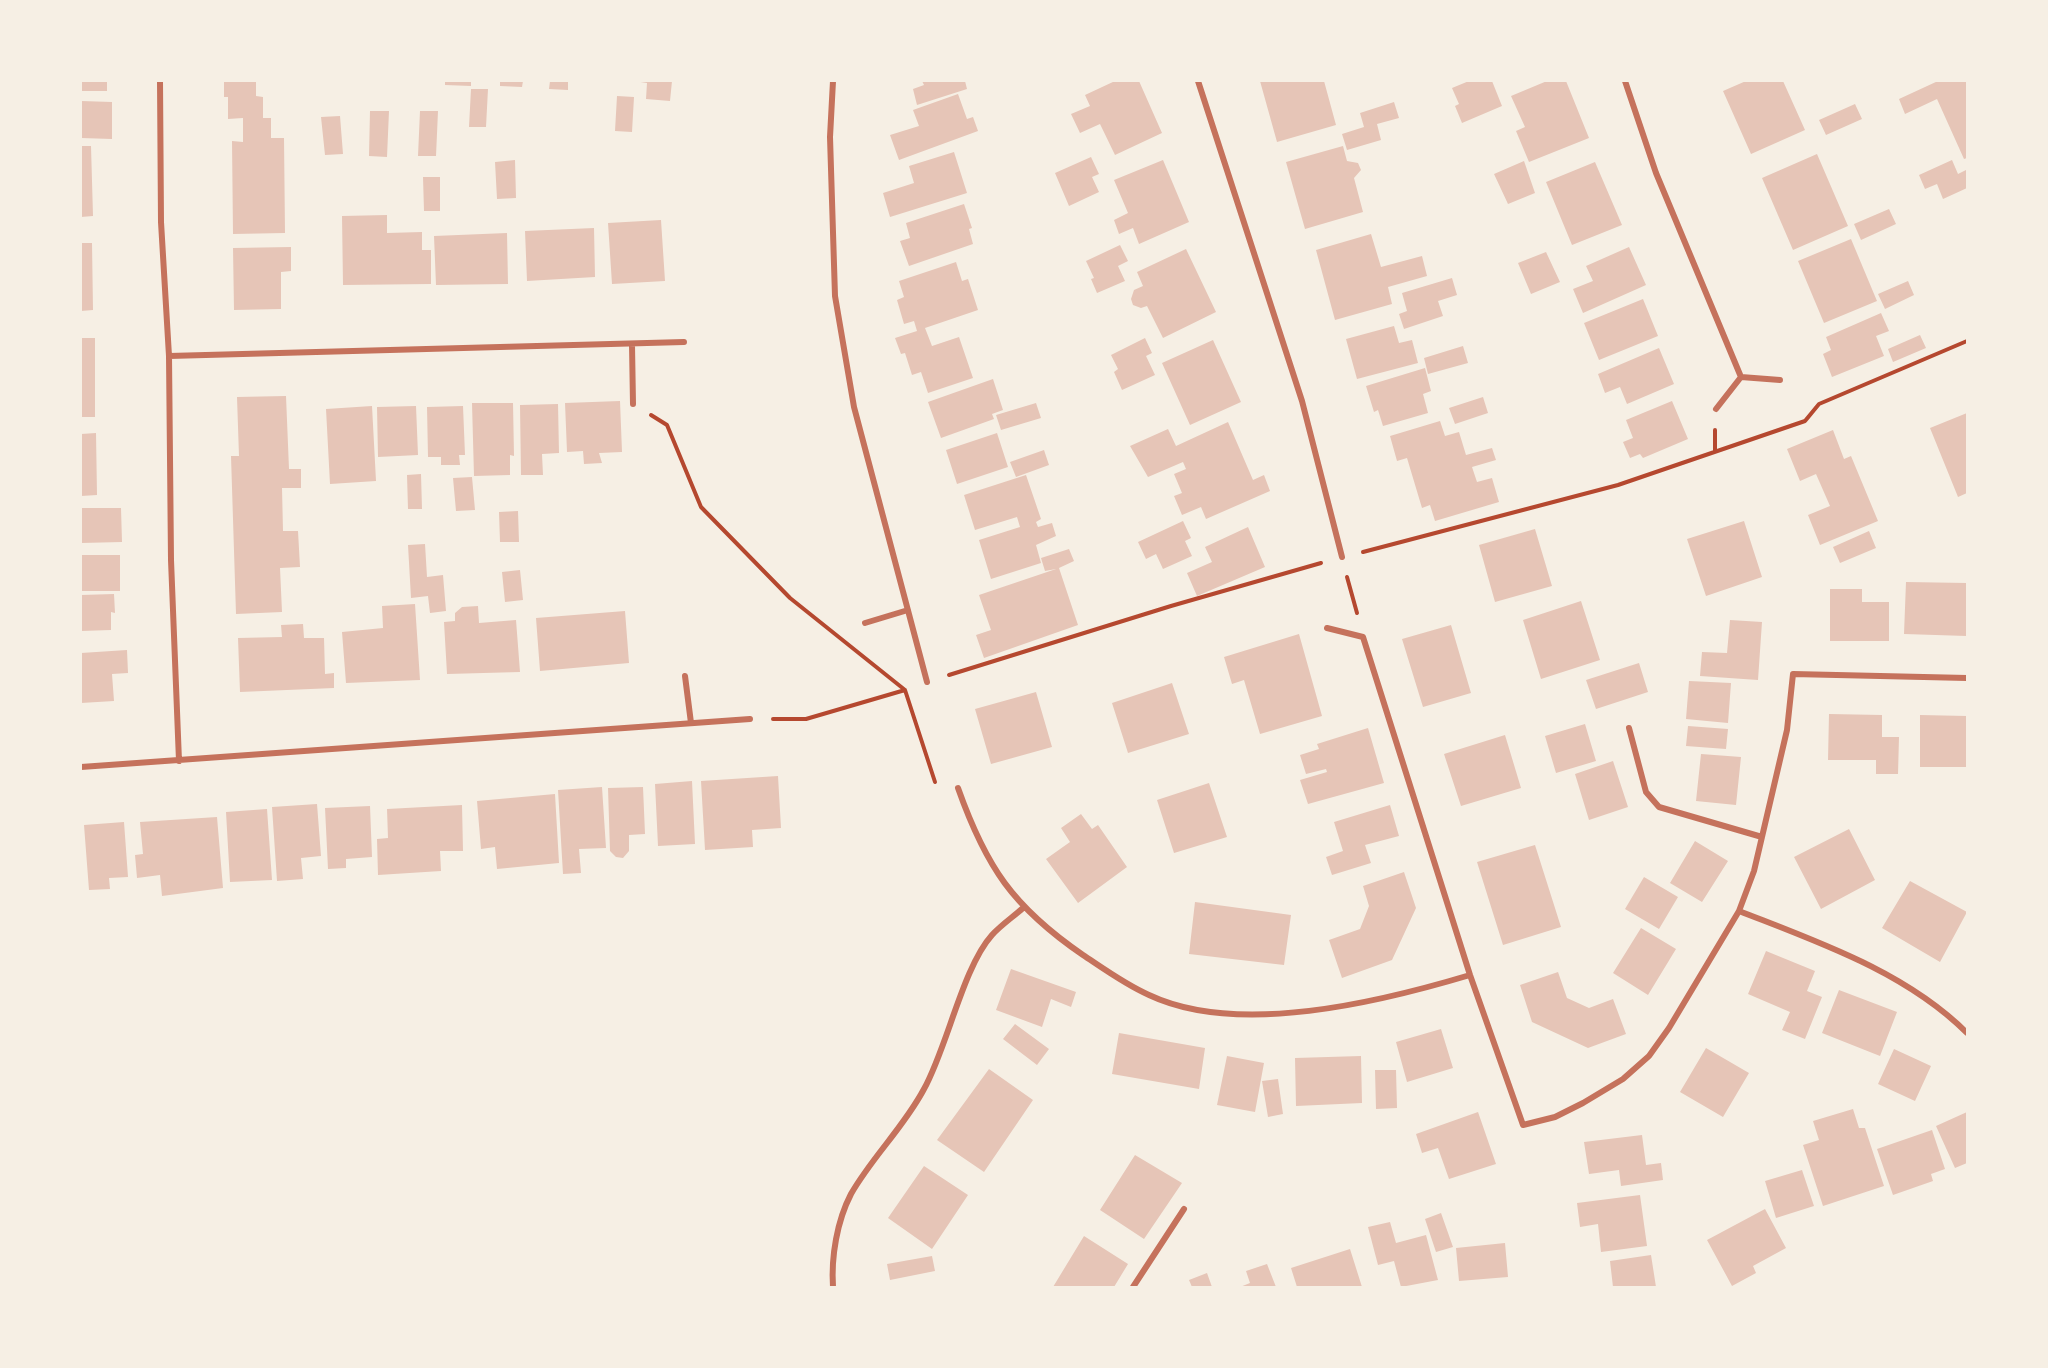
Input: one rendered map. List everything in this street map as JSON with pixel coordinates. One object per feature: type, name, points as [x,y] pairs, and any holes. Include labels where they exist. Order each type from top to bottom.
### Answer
[{"type":"street","points":[[160,81],[161,222],[169,356],[171,560],[179,761]]},
{"type":"street","points":[[833,81],[830,137],[835,296],[854,407],[927,682]]},
{"type":"street","points":[[1198,81],[1302,401],[1342,557]]},
{"type":"street","points":[[1625,81],[1656,173],[1741,377]]},
{"type":"street","points":[[169,356],[684,342]]},
{"type":"street","points":[[632,345],[633,404]]},
{"type":"street","points":[[1741,377],[1780,380]]},
{"type":"street","points":[[1716,409],[1741,377]]},
{"type":"street","points":[[865,623],[908,610]]},
{"type":"street","points":[[1327,628],[1363,637],[1470,975],[1523,1125],[1555,1117],[1623,1079],[1649,1056],[1669,1028],[1739,911],[1754,871],[1787,730],[1793,674],[1967,678]]},
{"type":"street","points":[[685,676],[691,723]]},
{"type":"street","points":[[81,767],[750,719]]},
{"type":"street","points":[[1629,728],[1646,792],[1659,807],[1762,837]]},
{"type":"street","points":[[958,788],[985,855],[1023,908],[1056,937],[1108,972],[1150,996],[1190,1008],[1239,1015],[1289,1011],[1411,992],[1470,975]]},
{"type":"street","points":[[833,1287],[832,1268],[838,1233],[851,1195],[903,1125],[925,1089],[945,1044],[974,966],[991,936],[1023,908]]},
{"type":"street","points":[[1739,911],[1812,940],[1922,995],[1967,1033]]},
{"type":"street","points":[[1133,1287],[1184,1209]]},
{"type":"path","points":[[633,404],[667,425],[701,507],[790,598],[905,690],[935,783],[958,788]]},
{"type":"path","points":[[1342,557],[1363,637]]},
{"type":"building","points":[[81,81],[107,81],[107,91],[81,91]]},
{"type":"building","points":[[224,81],[256,81],[256,96],[263,97],[263,118],[271,118],[271,138],[284,138],[285,233],[233,234],[232,141],[243,142],[243,118],[228,119],[228,97],[224,97]]},
{"type":"building","points":[[445,81],[471,81],[471,86],[445,85]]},
{"type":"building","points":[[500,81],[523,81],[522,87],[500,86]]},
{"type":"building","points":[[550,81],[568,81],[568,90],[549,89]]},
{"type":"building","points":[[634,81],[672,81],[670,101],[646,99],[647,83]]},
{"type":"building","points":[[922,81],[965,81],[967,89],[917,105],[913,89],[924,85]]},
{"type":"building","points":[[1115,81],[1139,81],[1162,133],[1115,155],[1100,124],[1080,133],[1071,114],[1090,106],[1085,95]]},
{"type":"building","points":[[1260,81],[1324,81],[1336,125],[1277,142]]},
{"type":"building","points":[[1469,81],[1492,81],[1502,106],[1462,123],[1455,106],[1459,104],[1452,88]]},
{"type":"building","points":[[1547,81],[1566,81],[1589,138],[1529,162],[1516,131],[1525,127],[1511,96]]},
{"type":"building","points":[[1746,81],[1783,81],[1805,130],[1751,154],[1723,91]]},
{"type":"building","points":[[1938,81],[1967,81],[1967,158],[1964,159],[1937,99],[1905,114],[1899,99]]},
{"type":"building","points":[[471,89],[488,89],[486,127],[469,127]]},
{"type":"building","points":[[958,94],[967,119],[973,117],[978,131],[899,160],[890,135],[919,126],[913,110]]},
{"type":"building","points":[[617,96],[634,97],[632,132],[615,131]]},
{"type":"building","points":[[81,101],[112,102],[112,139],[81,138]]},
{"type":"building","points":[[1394,102],[1399,118],[1377,124],[1381,140],[1347,150],[1342,134],[1364,127],[1360,113]]},
{"type":"building","points":[[1855,104],[1862,119],[1826,135],[1819,120]]},
{"type":"building","points":[[370,111],[389,111],[387,157],[369,156]]},
{"type":"building","points":[[420,111],[438,111],[436,156],[418,156]]},
{"type":"building","points":[[340,116],[343,154],[325,155],[321,117]]},
{"type":"building","points":[[81,146],[91,146],[93,216],[81,217]]},
{"type":"building","points":[[1343,146],[1347,161],[1358,163],[1361,170],[1354,178],[1363,212],[1305,229],[1286,162]]},
{"type":"building","points":[[954,152],[967,193],[890,217],[883,193],[914,183],[909,166]]},
{"type":"building","points":[[1817,154],[1848,226],[1793,250],[1762,178]]},
{"type":"building","points":[[1091,157],[1099,174],[1092,177],[1099,192],[1069,206],[1055,173]]},
{"type":"building","points":[[515,160],[516,198],[497,199],[495,162]]},
{"type":"building","points":[[1163,160],[1189,222],[1139,244],[1133,228],[1119,234],[1114,220],[1128,213],[1114,180]]},
{"type":"building","points":[[1952,160],[1958,174],[1966,170],[1967,188],[1943,199],[1937,184],[1925,189],[1919,175]]},
{"type":"building","points":[[1524,161],[1535,193],[1508,204],[1494,174]]},
{"type":"building","points":[[1595,162],[1622,225],[1572,245],[1546,182]]},
{"type":"building","points":[[423,177],[440,177],[440,211],[424,211]]},
{"type":"building","points":[[964,204],[972,228],[969,229],[973,244],[909,266],[900,241],[910,238],[906,223]]},
{"type":"building","points":[[1889,209],[1896,224],[1861,240],[1854,224]]},
{"type":"building","points":[[387,215],[387,233],[422,232],[422,250],[431,250],[431,284],[343,285],[342,216]]},
{"type":"building","points":[[661,220],[665,281],[612,284],[608,223]]},
{"type":"building","points":[[594,228],[595,277],[527,281],[525,231]]},
{"type":"building","points":[[507,233],[508,284],[436,285],[434,236]]},
{"type":"building","points":[[1371,234],[1381,267],[1422,256],[1427,276],[1388,287],[1392,304],[1335,320],[1316,250]]},
{"type":"building","points":[[1851,239],[1877,301],[1824,323],[1798,261]]},
{"type":"building","points":[[81,243],[92,243],[93,310],[81,311]]},
{"type":"building","points":[[1120,245],[1128,261],[1118,266],[1125,281],[1097,293],[1091,279],[1094,278],[1086,261]]},
{"type":"building","points":[[291,247],[291,271],[281,272],[281,309],[234,310],[233,248]]},
{"type":"building","points":[[1629,247],[1646,285],[1583,313],[1573,289],[1593,281],[1586,266]]},
{"type":"building","points":[[1186,249],[1216,312],[1163,338],[1147,306],[1141,308],[1133,305],[1131,299],[1134,290],[1143,286],[1137,272]]},
{"type":"building","points":[[1546,252],[1560,282],[1531,294],[1518,263]]},
{"type":"building","points":[[956,262],[962,281],[968,279],[978,310],[925,328],[932,346],[959,337],[973,378],[928,393],[921,372],[912,375],[905,353],[901,354],[895,338],[917,331],[914,321],[904,324],[897,300],[904,297],[899,281]]},
{"type":"building","points":[[1452,278],[1457,295],[1438,301],[1443,316],[1404,329],[1399,314],[1407,311],[1402,293]]},
{"type":"building","points":[[1908,281],[1914,295],[1885,309],[1878,294]]},
{"type":"building","points":[[1643,299],[1658,336],[1599,360],[1584,323]]},
{"type":"building","points":[[1881,313],[1889,331],[1876,336],[1884,356],[1832,377],[1823,354],[1831,350],[1826,337]]},
{"type":"building","points":[[1394,326],[1399,343],[1412,340],[1418,363],[1357,379],[1346,339]]},
{"type":"building","points":[[1920,335],[1926,348],[1893,362],[1888,349]]},
{"type":"building","points":[[81,338],[95,338],[95,417],[81,417]]},
{"type":"building","points":[[1145,338],[1152,353],[1146,356],[1155,375],[1122,390],[1114,372],[1118,369],[1111,355]]},
{"type":"building","points":[[1213,340],[1241,402],[1190,425],[1162,363]]},
{"type":"building","points":[[1463,346],[1468,363],[1428,374],[1424,358]]},
{"type":"building","points":[[1659,348],[1674,384],[1627,404],[1620,387],[1605,393],[1598,374]]},
{"type":"building","points":[[1425,368],[1431,391],[1423,394],[1428,413],[1383,426],[1378,410],[1374,412],[1366,386]]},
{"type":"building","points":[[993,379],[1003,410],[992,414],[994,419],[941,438],[928,402]]},
{"type":"building","points":[[286,396],[289,469],[301,469],[301,488],[282,488],[283,531],[298,531],[300,567],[280,568],[282,612],[236,614],[231,456],[239,456],[237,397]]},
{"type":"building","points":[[1483,397],[1488,413],[1455,424],[1449,408]]},
{"type":"building","points":[[620,401],[622,452],[599,453],[602,463],[584,464],[583,451],[567,452],[565,403]]},
{"type":"building","points":[[1672,401],[1688,439],[1643,458],[1640,454],[1630,458],[1623,442],[1633,438],[1626,420]]},
{"type":"building","points":[[472,403],[513,403],[514,456],[510,455],[510,475],[474,476]]},
{"type":"building","points":[[1036,403],[1041,418],[1001,430],[996,415]]},
{"type":"building","points":[[558,404],[559,453],[542,454],[543,475],[521,475],[520,405]]},
{"type":"building","points":[[372,406],[376,481],[330,484],[326,409]]},
{"type":"building","points":[[416,406],[418,455],[378,457],[377,407]]},
{"type":"building","points":[[463,406],[465,455],[459,455],[460,465],[441,465],[441,457],[428,457],[427,407]]},
{"type":"building","points":[[1967,413],[1967,493],[1958,497],[1930,428]]},
{"type":"building","points":[[1440,421],[1445,436],[1459,432],[1466,455],[1492,448],[1496,460],[1472,467],[1477,482],[1492,478],[1499,502],[1435,521],[1430,505],[1422,508],[1407,458],[1397,461],[1390,436]]},
{"type":"building","points":[[1228,422],[1253,480],[1264,475],[1270,491],[1206,519],[1201,507],[1182,515],[1174,496],[1182,493],[1174,474],[1186,469],[1183,462],[1148,477],[1130,446],[1168,429],[1176,446]]},
{"type":"building","points":[[1833,430],[1844,459],[1851,456],[1878,521],[1820,545],[1808,515],[1830,506],[1816,474],[1800,481],[1787,449]]},
{"type":"building","points":[[96,433],[97,495],[81,496],[81,434]]},
{"type":"building","points":[[997,433],[1008,467],[957,484],[946,450]]},
{"type":"building","points":[[1044,450],[1049,465],[1016,477],[1010,462]]},
{"type":"building","points":[[421,474],[422,509],[408,509],[407,475]]},
{"type":"building","points":[[1026,475],[1041,519],[1036,522],[1038,527],[1052,523],[1056,536],[1036,545],[1041,563],[991,579],[979,540],[1020,527],[1017,517],[975,530],[964,495]]},
{"type":"building","points":[[472,477],[475,510],[456,511],[453,478]]},
{"type":"building","points":[[81,508],[121,508],[122,542],[81,543]]},
{"type":"building","points":[[518,511],[519,542],[500,542],[499,512]]},
{"type":"building","points":[[1183,521],[1191,538],[1185,541],[1192,556],[1163,569],[1156,554],[1146,559],[1138,542]]},
{"type":"building","points":[[1744,521],[1762,577],[1706,596],[1687,539]]},
{"type":"building","points":[[1248,527],[1265,567],[1197,596],[1187,573],[1212,562],[1205,547]]},
{"type":"building","points":[[1535,529],[1552,586],[1495,602],[1479,545]]},
{"type":"building","points":[[1869,531],[1876,548],[1840,563],[1833,547]]},
{"type":"building","points":[[425,544],[427,577],[443,575],[446,611],[430,613],[428,596],[411,598],[408,545]]},
{"type":"building","points":[[1069,549],[1074,561],[1059,568],[1078,625],[984,658],[976,635],[991,630],[979,595],[1056,569],[1045,571],[1041,558]]},
{"type":"building","points":[[81,555],[120,555],[120,591],[81,591]]},
{"type":"building","points":[[520,570],[523,600],[505,602],[502,572]]},
{"type":"building","points":[[1906,582],[1967,583],[1967,636],[1904,634]]},
{"type":"building","points":[[1830,589],[1862,589],[1862,602],[1889,602],[1889,641],[1830,641]]},
{"type":"building","points":[[114,594],[115,613],[111,612],[111,630],[81,631],[81,595]]},
{"type":"building","points":[[1581,601],[1600,660],[1541,679],[1523,620]]},
{"type":"building","points":[[415,604],[420,680],[346,683],[342,632],[383,628],[382,606]]},
{"type":"building","points":[[478,606],[479,623],[516,620],[520,672],[447,674],[444,622],[455,621],[455,613],[462,607]]},
{"type":"building","points":[[625,611],[629,663],[540,671],[536,618]]},
{"type":"building","points":[[1730,620],[1762,622],[1758,680],[1700,676],[1702,652],[1727,653]]},
{"type":"building","points":[[303,624],[304,638],[324,638],[325,674],[334,673],[334,688],[240,692],[238,638],[282,637],[281,625]]},
{"type":"building","points":[[1451,625],[1471,693],[1423,707],[1402,639]]},
{"type":"building","points":[[1299,634],[1322,716],[1260,734],[1244,680],[1232,684],[1224,657]]},
{"type":"building","points":[[127,650],[128,673],[112,674],[114,701],[81,703],[81,653]]},
{"type":"building","points":[[1639,663],[1648,692],[1596,709],[1586,680]]},
{"type":"building","points":[[1689,681],[1731,683],[1728,723],[1686,719]]},
{"type":"building","points":[[1172,683],[1189,734],[1128,753],[1112,703]]},
{"type":"building","points":[[1036,692],[1052,747],[991,764],[975,709]]},
{"type":"building","points":[[1829,714],[1882,715],[1882,737],[1899,737],[1898,774],[1876,774],[1876,760],[1828,760]]},
{"type":"building","points":[[1920,715],[1967,716],[1967,767],[1920,767]]},
{"type":"building","points":[[1585,724],[1596,761],[1556,773],[1545,736]]},
{"type":"building","points":[[1688,726],[1728,729],[1726,749],[1686,746]]},
{"type":"building","points":[[1368,728],[1384,783],[1308,804],[1300,780],[1327,772],[1326,769],[1306,774],[1300,755],[1319,749],[1317,744]]},
{"type":"building","points":[[1505,735],[1521,788],[1461,806],[1444,754]]},
{"type":"building","points":[[1701,754],[1741,757],[1736,805],[1696,801]]},
{"type":"building","points":[[1613,761],[1628,807],[1589,820],[1575,774]]},
{"type":"building","points":[[778,776],[781,828],[752,830],[753,847],[705,850],[701,781]]},
{"type":"building","points":[[692,781],[695,844],[658,846],[655,784]]},
{"type":"building","points":[[1209,783],[1227,837],[1174,853],[1157,800]]},
{"type":"building","points":[[602,787],[606,848],[579,849],[581,873],[563,874],[558,790]]},
{"type":"building","points":[[643,787],[645,834],[629,835],[629,851],[623,858],[616,857],[610,851],[608,788]]},
{"type":"building","points":[[555,794],[559,863],[497,869],[495,847],[481,849],[477,801]]},
{"type":"building","points":[[317,804],[321,856],[301,858],[303,879],[277,881],[272,807]]},
{"type":"building","points":[[462,805],[463,851],[440,851],[441,871],[378,875],[377,839],[388,838],[387,809]]},
{"type":"building","points":[[1390,805],[1399,836],[1365,845],[1371,863],[1332,875],[1326,857],[1343,851],[1334,822]]},
{"type":"building","points":[[370,806],[372,857],[346,859],[346,868],[328,869],[325,808]]},
{"type":"building","points":[[267,809],[272,880],[230,882],[226,812]]},
{"type":"building","points":[[1081,814],[1092,829],[1098,825],[1127,867],[1078,903],[1046,859],[1070,842],[1061,828]]},
{"type":"building","points":[[217,817],[223,888],[162,896],[160,875],[137,878],[135,855],[143,854],[140,822]]},
{"type":"building","points":[[124,822],[128,877],[109,878],[110,889],[89,890],[84,825]]},
{"type":"building","points":[[1849,829],[1875,880],[1821,909],[1794,857]]},
{"type":"building","points":[[1695,841],[1728,861],[1702,902],[1670,883]]},
{"type":"building","points":[[1535,845],[1561,927],[1503,945],[1477,862]]},
{"type":"building","points":[[1404,872],[1416,908],[1392,960],[1342,978],[1329,940],[1360,929],[1369,906],[1363,886]]},
{"type":"building","points":[[1644,877],[1678,897],[1659,929],[1625,909]]},
{"type":"building","points":[[1910,881],[1967,912],[1940,962],[1882,928]]},
{"type":"building","points":[[1195,902],[1291,915],[1284,965],[1189,954]]},
{"type":"building","points":[[1641,928],[1676,949],[1648,995],[1613,973]]},
{"type":"building","points":[[1766,951],[1815,971],[1807,991],[1822,997],[1805,1039],[1782,1030],[1790,1012],[1748,994]]},
{"type":"building","points":[[1011,969],[1076,992],[1071,1007],[1051,999],[1042,1027],[996,1010]]},
{"type":"building","points":[[1558,972],[1567,998],[1589,1008],[1613,999],[1626,1034],[1588,1048],[1532,1022],[1520,985]]},
{"type":"building","points":[[1839,990],[1897,1012],[1880,1056],[1822,1033]]},
{"type":"building","points":[[1015,1024],[1049,1049],[1037,1065],[1003,1039]]},
{"type":"building","points":[[1441,1029],[1453,1068],[1407,1082],[1396,1042]]},
{"type":"building","points":[[1119,1033],[1205,1048],[1199,1089],[1112,1074]]},
{"type":"building","points":[[1706,1048],[1749,1073],[1723,1117],[1680,1092]]},
{"type":"building","points":[[1894,1049],[1931,1066],[1915,1101],[1878,1084]]},
{"type":"building","points":[[1227,1056],[1264,1063],[1255,1112],[1217,1105]]},
{"type":"building","points":[[1361,1056],[1362,1103],[1296,1106],[1295,1058]]},
{"type":"building","points":[[989,1069],[1033,1100],[984,1172],[937,1140]]},
{"type":"building","points":[[1375,1070],[1396,1070],[1397,1108],[1376,1109]]},
{"type":"building","points":[[1278,1079],[1283,1114],[1268,1117],[1262,1081]]},
{"type":"building","points":[[1853,1109],[1859,1128],[1865,1128],[1884,1186],[1823,1206],[1803,1145],[1819,1140],[1813,1121]]},
{"type":"building","points":[[1478,1112],[1496,1164],[1449,1179],[1438,1148],[1422,1153],[1416,1134]]},
{"type":"building","points":[[1967,1112],[1967,1163],[1955,1168],[1936,1126]]},
{"type":"building","points":[[1932,1130],[1945,1169],[1931,1174],[1933,1181],[1893,1195],[1877,1149]]},
{"type":"building","points":[[1642,1135],[1646,1165],[1661,1163],[1663,1180],[1621,1186],[1619,1170],[1589,1174],[1584,1142]]},
{"type":"building","points":[[1135,1155],[1182,1183],[1144,1239],[1100,1210]]},
{"type":"building","points":[[924,1166],[968,1195],[932,1249],[888,1218]]},
{"type":"building","points":[[1802,1170],[1814,1206],[1776,1218],[1765,1181]]},
{"type":"building","points":[[1640,1195],[1647,1246],[1601,1252],[1598,1224],[1580,1227],[1577,1203]]},
{"type":"building","points":[[1765,1209],[1786,1248],[1753,1266],[1756,1273],[1732,1286],[1707,1240]]},
{"type":"building","points":[[1441,1213],[1453,1247],[1436,1252],[1425,1219]]},
{"type":"building","points":[[1390,1222],[1396,1243],[1426,1235],[1438,1280],[1401,1287],[1394,1261],[1378,1265],[1368,1227]]},
{"type":"building","points":[[1084,1236],[1128,1264],[1114,1287],[1053,1287]]},
{"type":"building","points":[[1505,1243],[1508,1277],[1459,1281],[1456,1248]]},
{"type":"building","points":[[1350,1249],[1362,1287],[1297,1287],[1291,1268]]},
{"type":"building","points":[[1651,1255],[1656,1287],[1613,1287],[1610,1261]]},
{"type":"building","points":[[932,1256],[935,1271],[890,1280],[887,1264]]},
{"type":"building","points":[[1267,1264],[1276,1287],[1240,1287],[1250,1283],[1246,1271]]},
{"type":"building","points":[[1207,1273],[1212,1287],[1192,1287],[1189,1280]]}]
